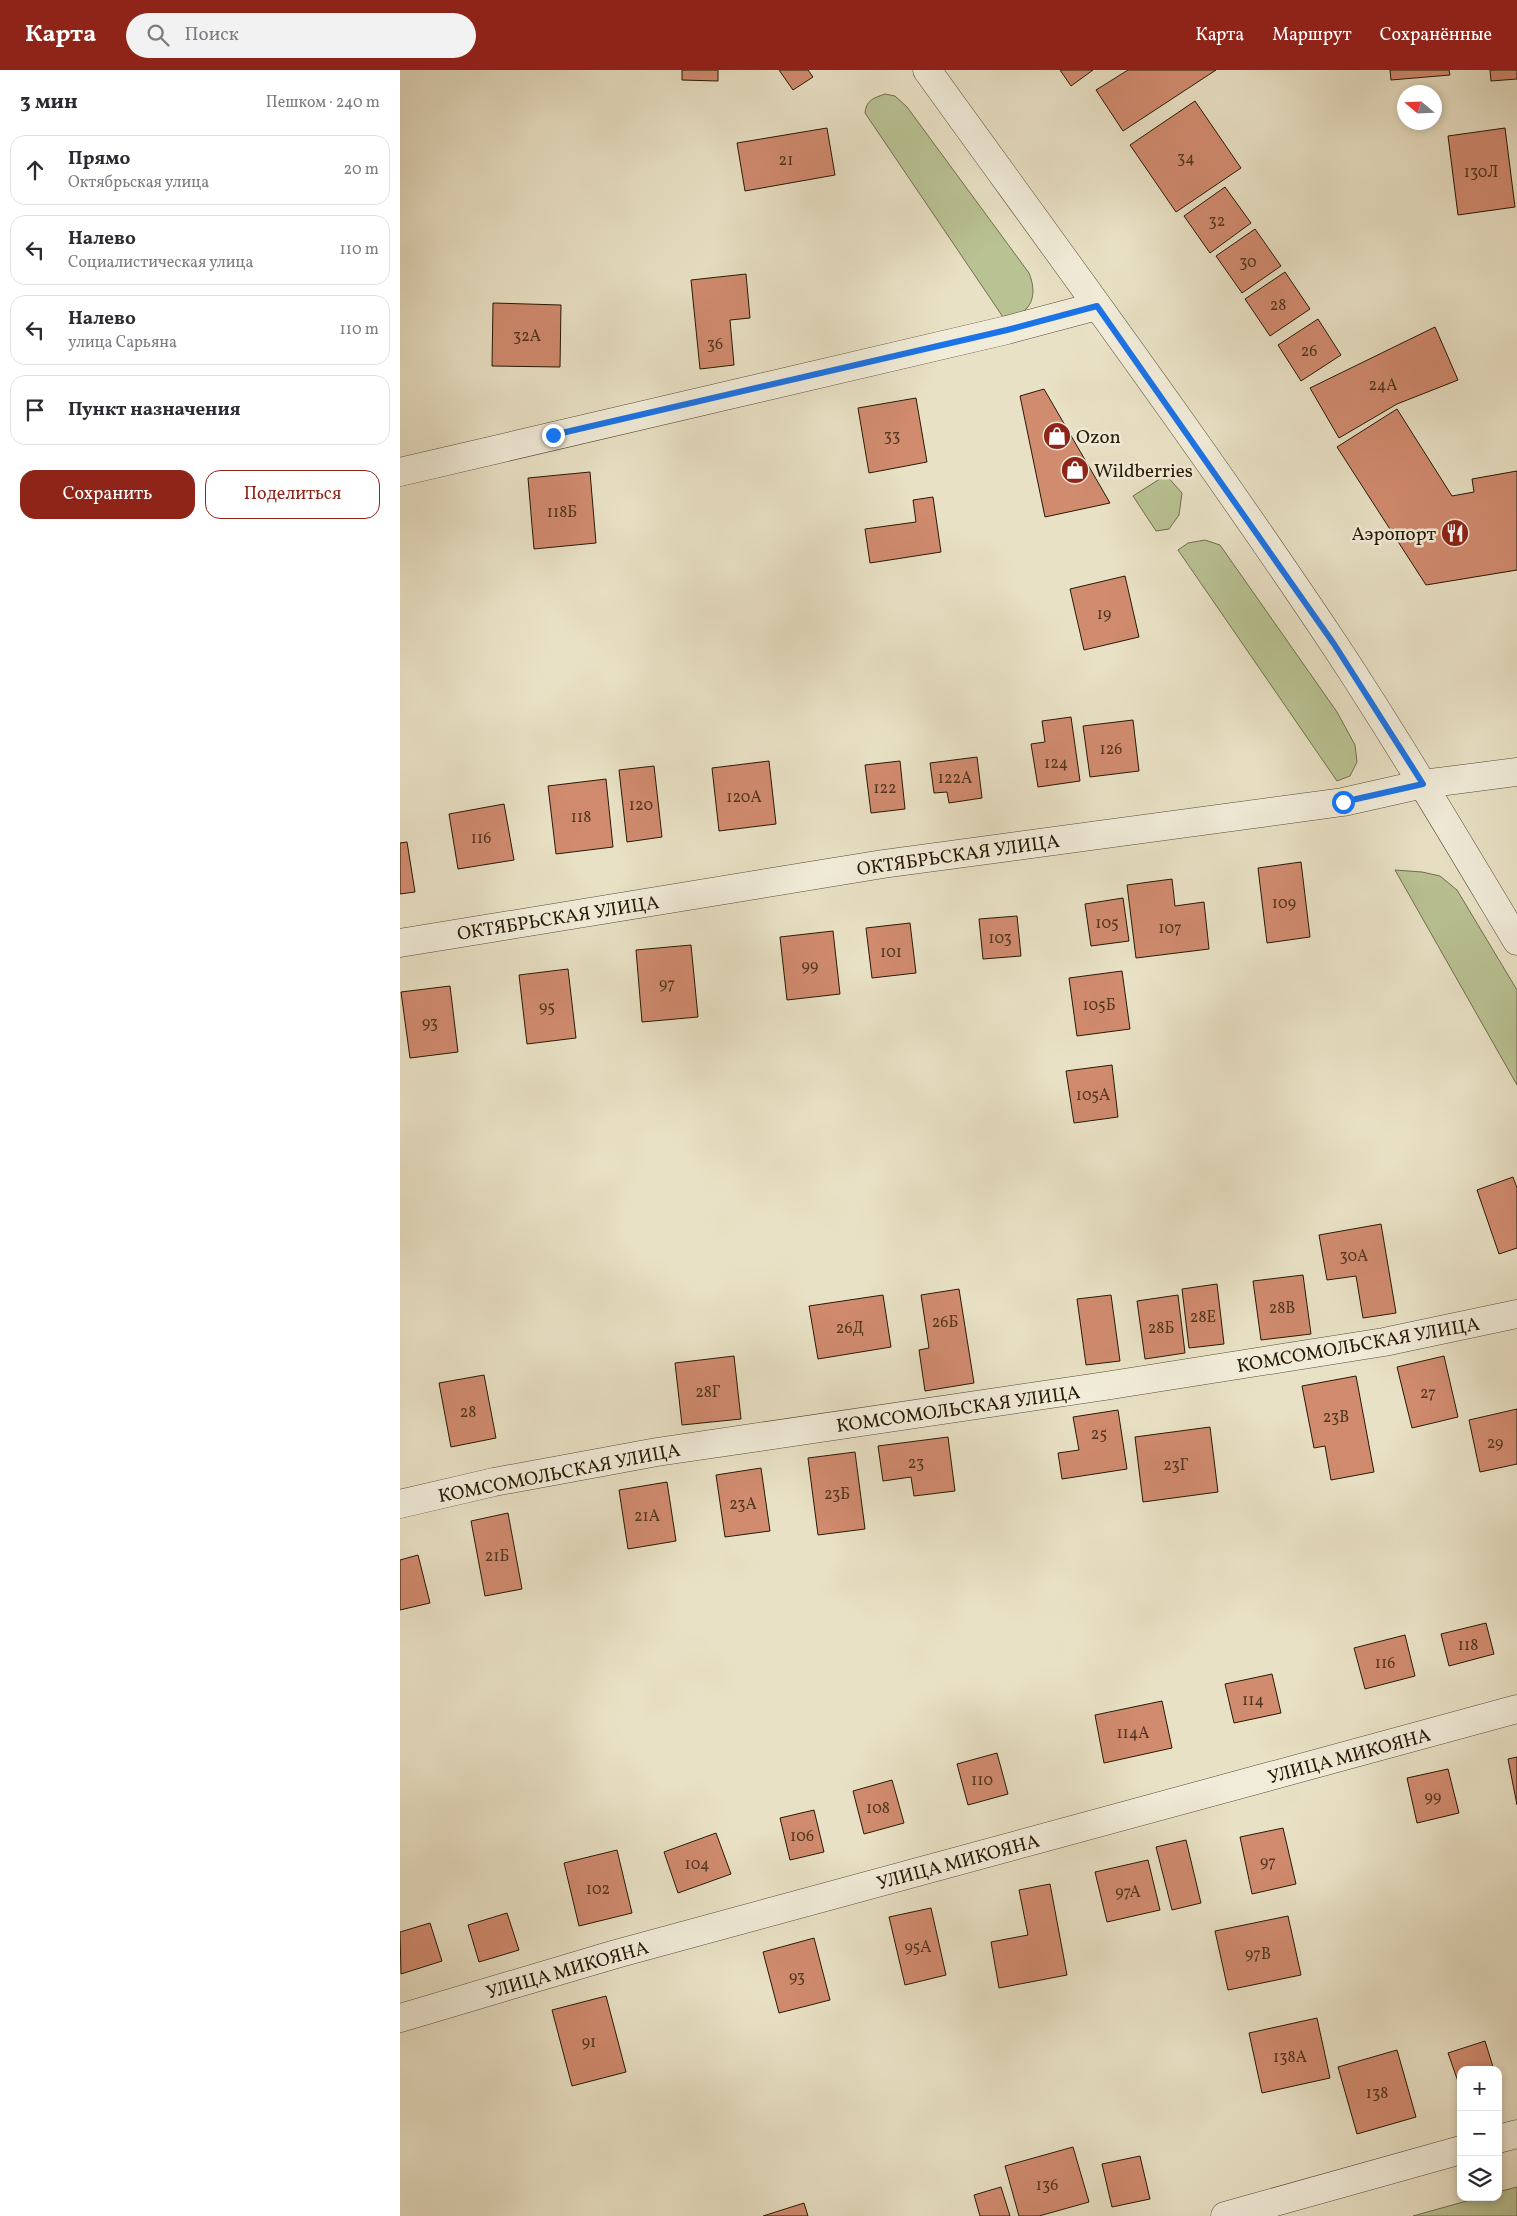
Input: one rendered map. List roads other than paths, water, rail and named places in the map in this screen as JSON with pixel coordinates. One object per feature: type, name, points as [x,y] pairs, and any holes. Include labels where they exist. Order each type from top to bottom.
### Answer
[{"type":"street","points":[[927,70],[1097,306],[1334,644],[1423,784],[1517,941]]},
{"type":"street","points":[[400,472],[1007,330],[1097,306]]},
{"type":"street","name":"ОКТЯБРЬСКАЯ УЛИЦА","points":[[400,943],[883,864],[1343,802],[1423,784],[1517,772]]},
{"type":"street","name":"КОМСОМОЛЬСКАЯ УЛИЦА","points":[[400,1504],[494,1482],[657,1452],[1095,1388],[1384,1342],[1517,1314]]},
{"type":"street","name":"УЛИЦА МИКОЯНА","points":[[400,2018],[616,1954],[1517,1709]]},
{"type":"street","points":[[1502,2138],[1517,2134]]},
{"type":"street","points":[[1225,2216],[1266,2210],[1457,2151]]},
{"type":"place","name":"Ozon","points":[[1057,436]]},
{"type":"place","name":"Wildberries","points":[[1075,470]]},
{"type":"place","name":"Аэропорт","points":[[1455,533]]}]
